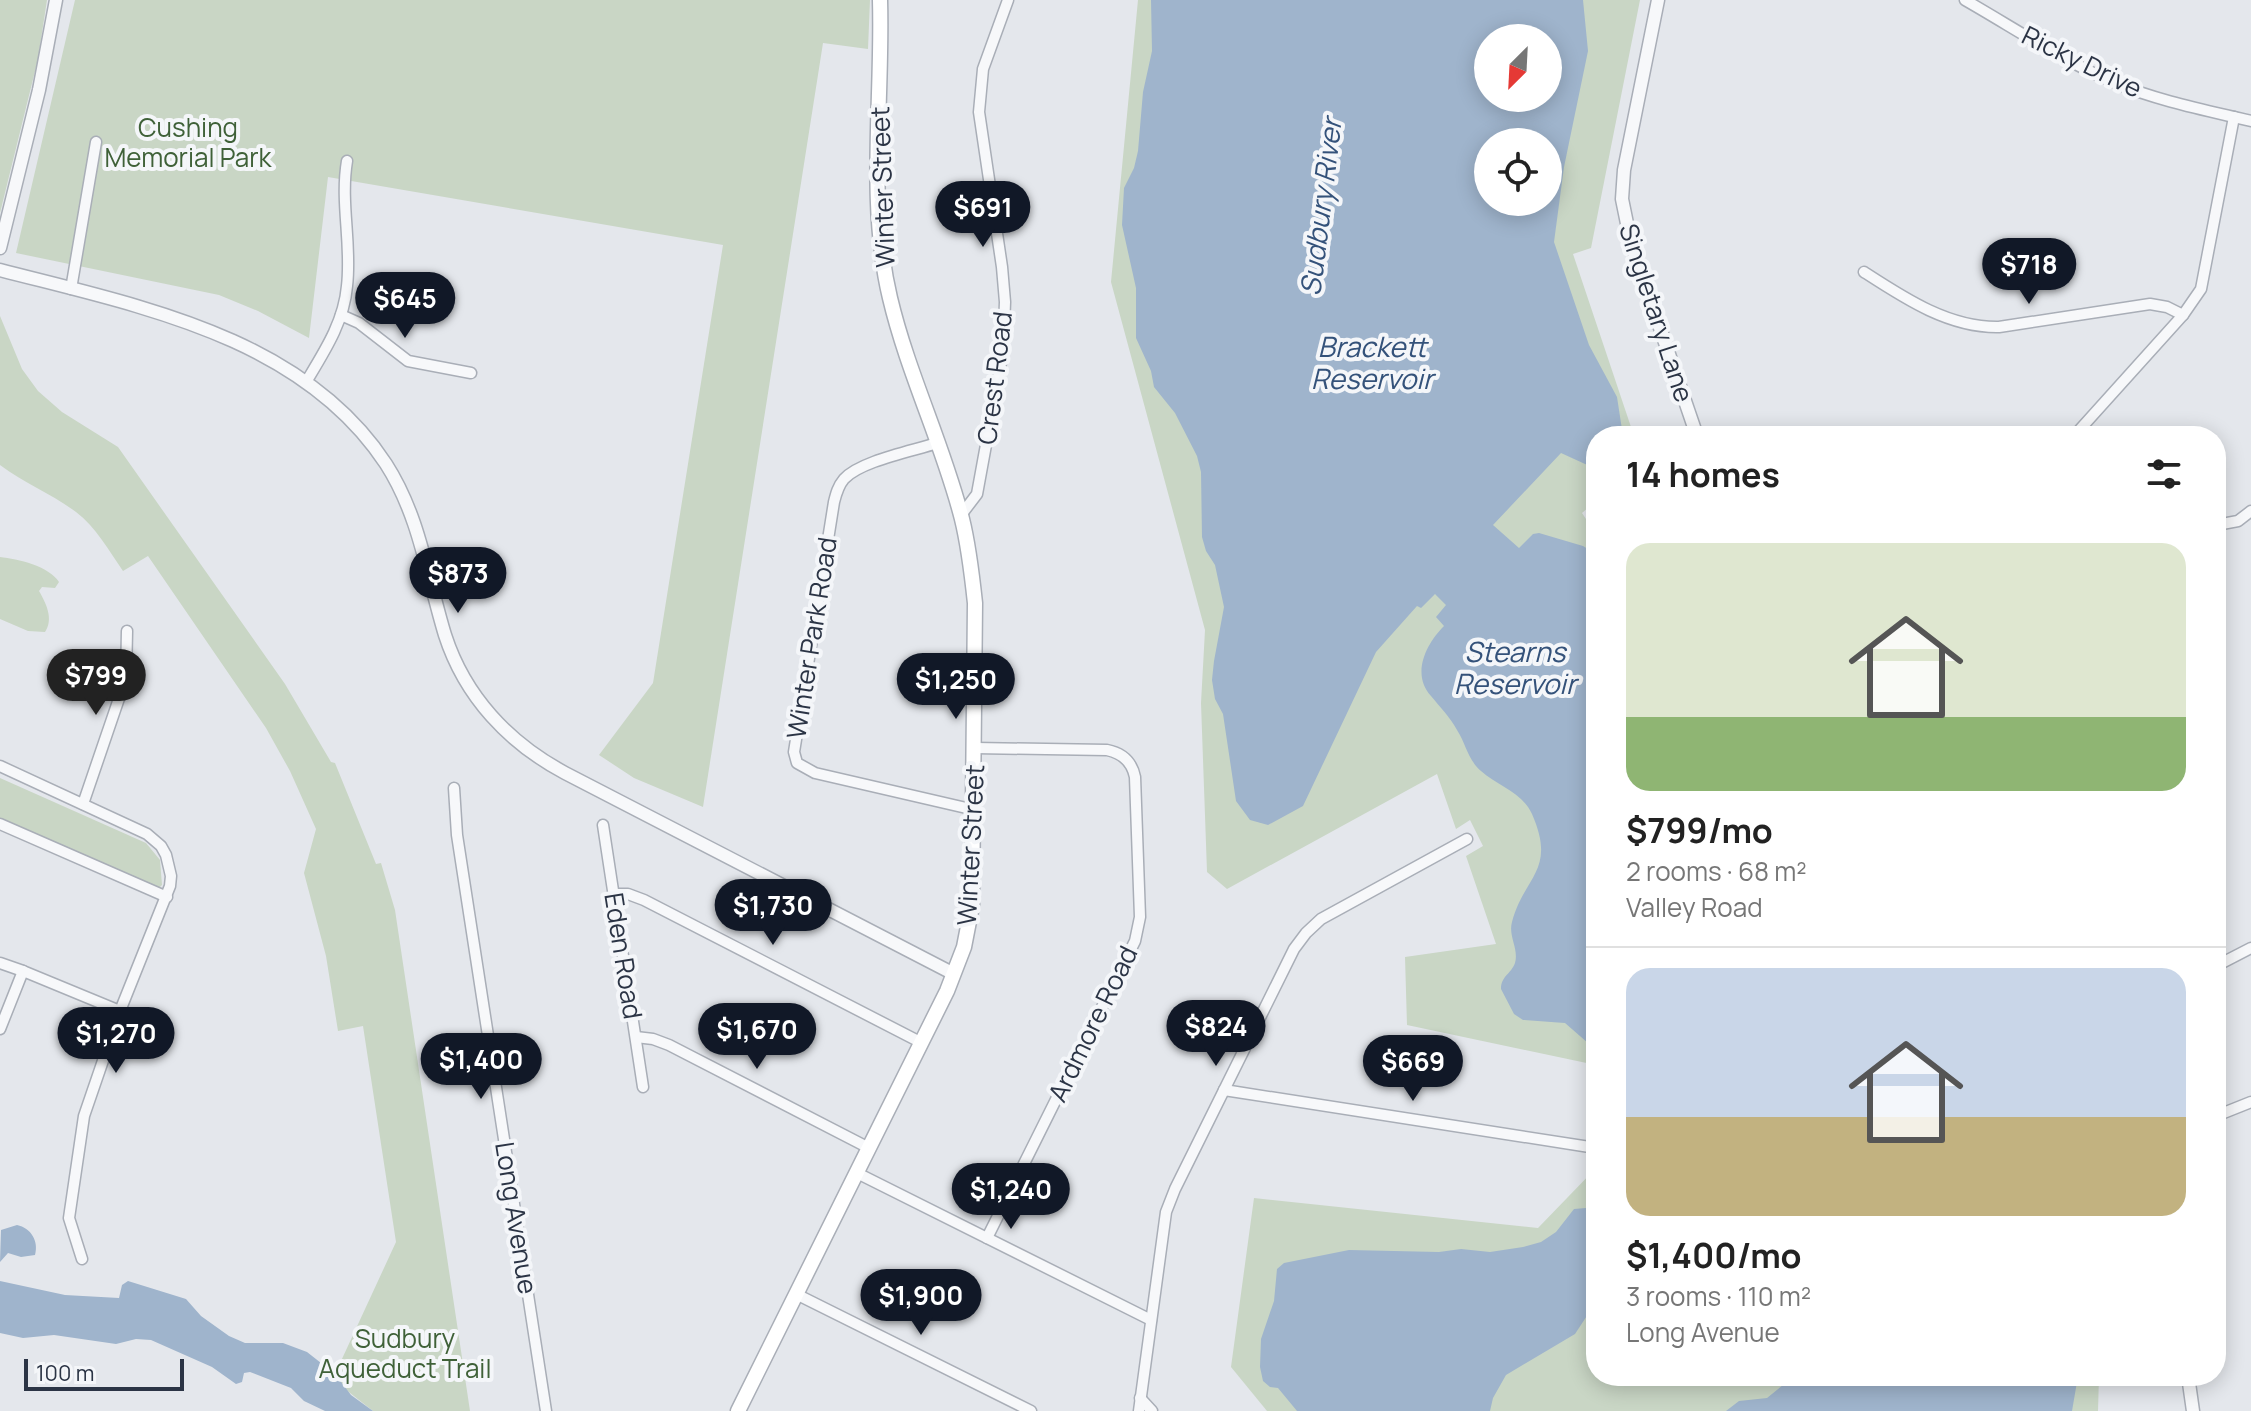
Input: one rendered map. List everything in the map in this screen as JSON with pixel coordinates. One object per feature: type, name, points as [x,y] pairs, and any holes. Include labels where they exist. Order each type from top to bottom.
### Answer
[{"type":"main road","name":"Winter Street","points":[[738,1411],[922,1043],[954,974],[970,921],[975,810],[975,603],[961,515],[893,308],[883,258],[879,165],[880,0]]},
{"type":"street","points":[[0,248],[44,67],[56,0]]},
{"type":"street","name":"Crest Road","points":[[961,515],[977,494],[1003,352],[1005,302],[1002,267],[979,112],[983,69],[1008,0]]},
{"type":"street","name":"Singletary Lane","points":[[1658,0],[1624,170],[1622,199],[1631,243],[1694,426]]},
{"type":"street","name":"Ricky Drive","points":[[1965,0],[2118,84],[2158,98],[2251,121]]},
{"type":"street","points":[[2083,426],[2197,296],[2204,280],[2234,117]]},
{"type":"street","points":[[71,289],[96,142]]},
{"type":"street","points":[[306,382],[332,338],[348,284],[344,194],[347,161]]},
{"type":"street","points":[[0,270],[140,308],[202,329],[259,355],[306,382],[336,406],[386,465],[419,534],[452,654],[477,699],[514,740],[565,773],[954,974]]},
{"type":"street","points":[[1864,272],[1929,310],[1976,326],[1999,327],[2150,304],[2167,307],[2183,315]]},
{"type":"street","points":[[341,315],[359,323],[392,352],[408,361],[471,373]]},
{"type":"street","name":"Winter Park Road","points":[[937,443],[862,467],[845,477],[840,484],[794,745],[795,758],[802,767],[815,773],[975,810]]},
{"type":"street","points":[[2226,523],[2238,521],[2251,511]]},
{"type":"street","points":[[83,804],[101,759],[126,678],[127,631]]},
{"type":"street","name":"Ardmore Road","points":[[975,748],[1107,750],[1126,759],[1135,777],[1140,914],[1135,941],[987,1238]]},
{"type":"street","points":[[0,766],[139,830],[161,846],[171,876],[167,897],[120,1011],[81,1129],[69,1218],[82,1259]]},
{"type":"street","name":"Long Avenue","points":[[454,788],[460,850],[546,1411]]},
{"type":"street","points":[[0,824],[167,897]]},
{"type":"street","name":"Eden Road","points":[[603,825],[643,1087]]},
{"type":"street","points":[[1139,1411],[1166,1212],[1294,949],[1321,919],[1467,839]]},
{"type":"street","points":[[614,894],[628,894],[644,900],[922,1043]]},
{"type":"street","points":[[2226,961],[2251,948]]},
{"type":"street","points":[[0,963],[120,1011]]},
{"type":"street","points":[[0,1029],[23,971]]},
{"type":"street","points":[[636,1037],[669,1045],[869,1148]]},
{"type":"street","points":[[1224,1090],[1586,1146]]},
{"type":"street","points":[[2226,1112],[2251,1102]]},
{"type":"street","points":[[857,1173],[1151,1320]]},
{"type":"street","points":[[796,1294],[1031,1411]]},
{"type":"street","points":[[2189,1386],[2193,1411]]},
{"type":"street","points":[[1140,1398],[1152,1411]]},
{"type":"green space","points":[[0,0],[47,0],[38,59],[0,213]]},
{"type":"green space","name":"Cushing Memorial Park","points":[[75,0],[870,0],[868,49],[823,43],[703,807],[634,778],[599,755],[653,683],[723,245],[328,177],[309,338],[219,295],[16,253]]},
{"type":"green space","name":"Brackett Reservoir","points":[[1138,0],[1640,0],[1591,248],[1573,254],[1631,426],[1586,426],[1586,510],[1582,513],[1586,519],[1586,1063],[1407,1025],[1405,957],[1496,944],[1466,856],[1483,846],[1470,820],[1456,829],[1437,774],[1227,889],[1207,872],[1201,703],[1205,630],[1111,282]]},
{"type":"green space","name":"Sudbury Aqueduct Trail","points":[[0,316],[22,369],[38,391],[62,412],[118,447],[285,684],[331,762],[335,763],[376,864],[381,863],[395,910],[470,1411],[373,1411],[345,1389],[335,1374],[396,1242],[363,1026],[338,1031],[326,956],[304,873],[316,829],[290,771],[266,728],[148,556],[123,571],[83,518],[0,465]]},
{"type":"green space","points":[[0,557],[41,568],[59,582],[55,588],[42,587],[39,591],[49,616],[45,632],[28,631],[0,619]]},
{"type":"green space","points":[[0,778],[146,843],[160,860],[162,885],[158,889],[0,820]]},
{"type":"green space","points":[[1586,1178],[1586,1386],[2099,1386],[2098,1411],[1267,1411],[1231,1367],[1254,1198],[1538,1228]]},
{"type":"water","name":"Brackett Reservoir","points":[[1151,0],[1583,0],[1588,51],[1562,182],[1562,128],[1474,128],[1474,216],[1557,216],[1554,242],[1589,345],[1617,397],[1621,426],[1586,426],[1586,464],[1561,453],[1493,525],[1519,548],[1533,534],[1539,533],[1586,548],[1586,1041],[1565,1023],[1523,1020],[1514,1014],[1501,989],[1516,958],[1512,922],[1540,861],[1539,833],[1528,806],[1477,767],[1454,725],[1425,687],[1423,660],[1444,626],[1436,617],[1446,605],[1435,594],[1421,608],[1417,606],[1376,652],[1303,806],[1268,825],[1250,820],[1236,801],[1223,714],[1215,699],[1212,680],[1224,607],[1215,565],[1202,537],[1201,472],[1197,456],[1175,413],[1154,387],[1151,371],[1136,338],[1136,288],[1122,225],[1124,188],[1138,151],[1143,92],[1152,51]]},
{"type":"water","points":[[1586,1208],[1586,1317],[1575,1334],[1506,1375],[1493,1398],[1490,1411],[1297,1411],[1278,1388],[1270,1387],[1263,1381],[1261,1339],[1274,1301],[1277,1269],[1284,1263],[1349,1250],[1439,1252],[1461,1249],[1490,1252],[1523,1247],[1541,1242],[1556,1232],[1574,1209]]},
{"type":"water","points":[[17,1225],[33,1236],[35,1255],[21,1257],[8,1253],[0,1262],[1,1230]]},
{"type":"water","points":[[0,1281],[65,1295],[119,1298],[122,1285],[128,1281],[186,1299],[201,1316],[229,1336],[245,1343],[283,1343],[307,1352],[335,1374],[351,1395],[373,1411],[325,1411],[304,1401],[291,1388],[250,1372],[244,1373],[242,1382],[236,1384],[212,1367],[151,1340],[136,1339],[116,1344],[54,1335],[23,1338],[0,1333]]},
{"type":"water","points":[[1782,1386],[2076,1386],[2072,1411],[1726,1411],[1739,1401],[1767,1398]]},
{"type":"water label","name":"Sudbury River","points":[[1321,207]]},
{"type":"water label","name":"Stearns Reservoir","points":[[1515,668]]}]
